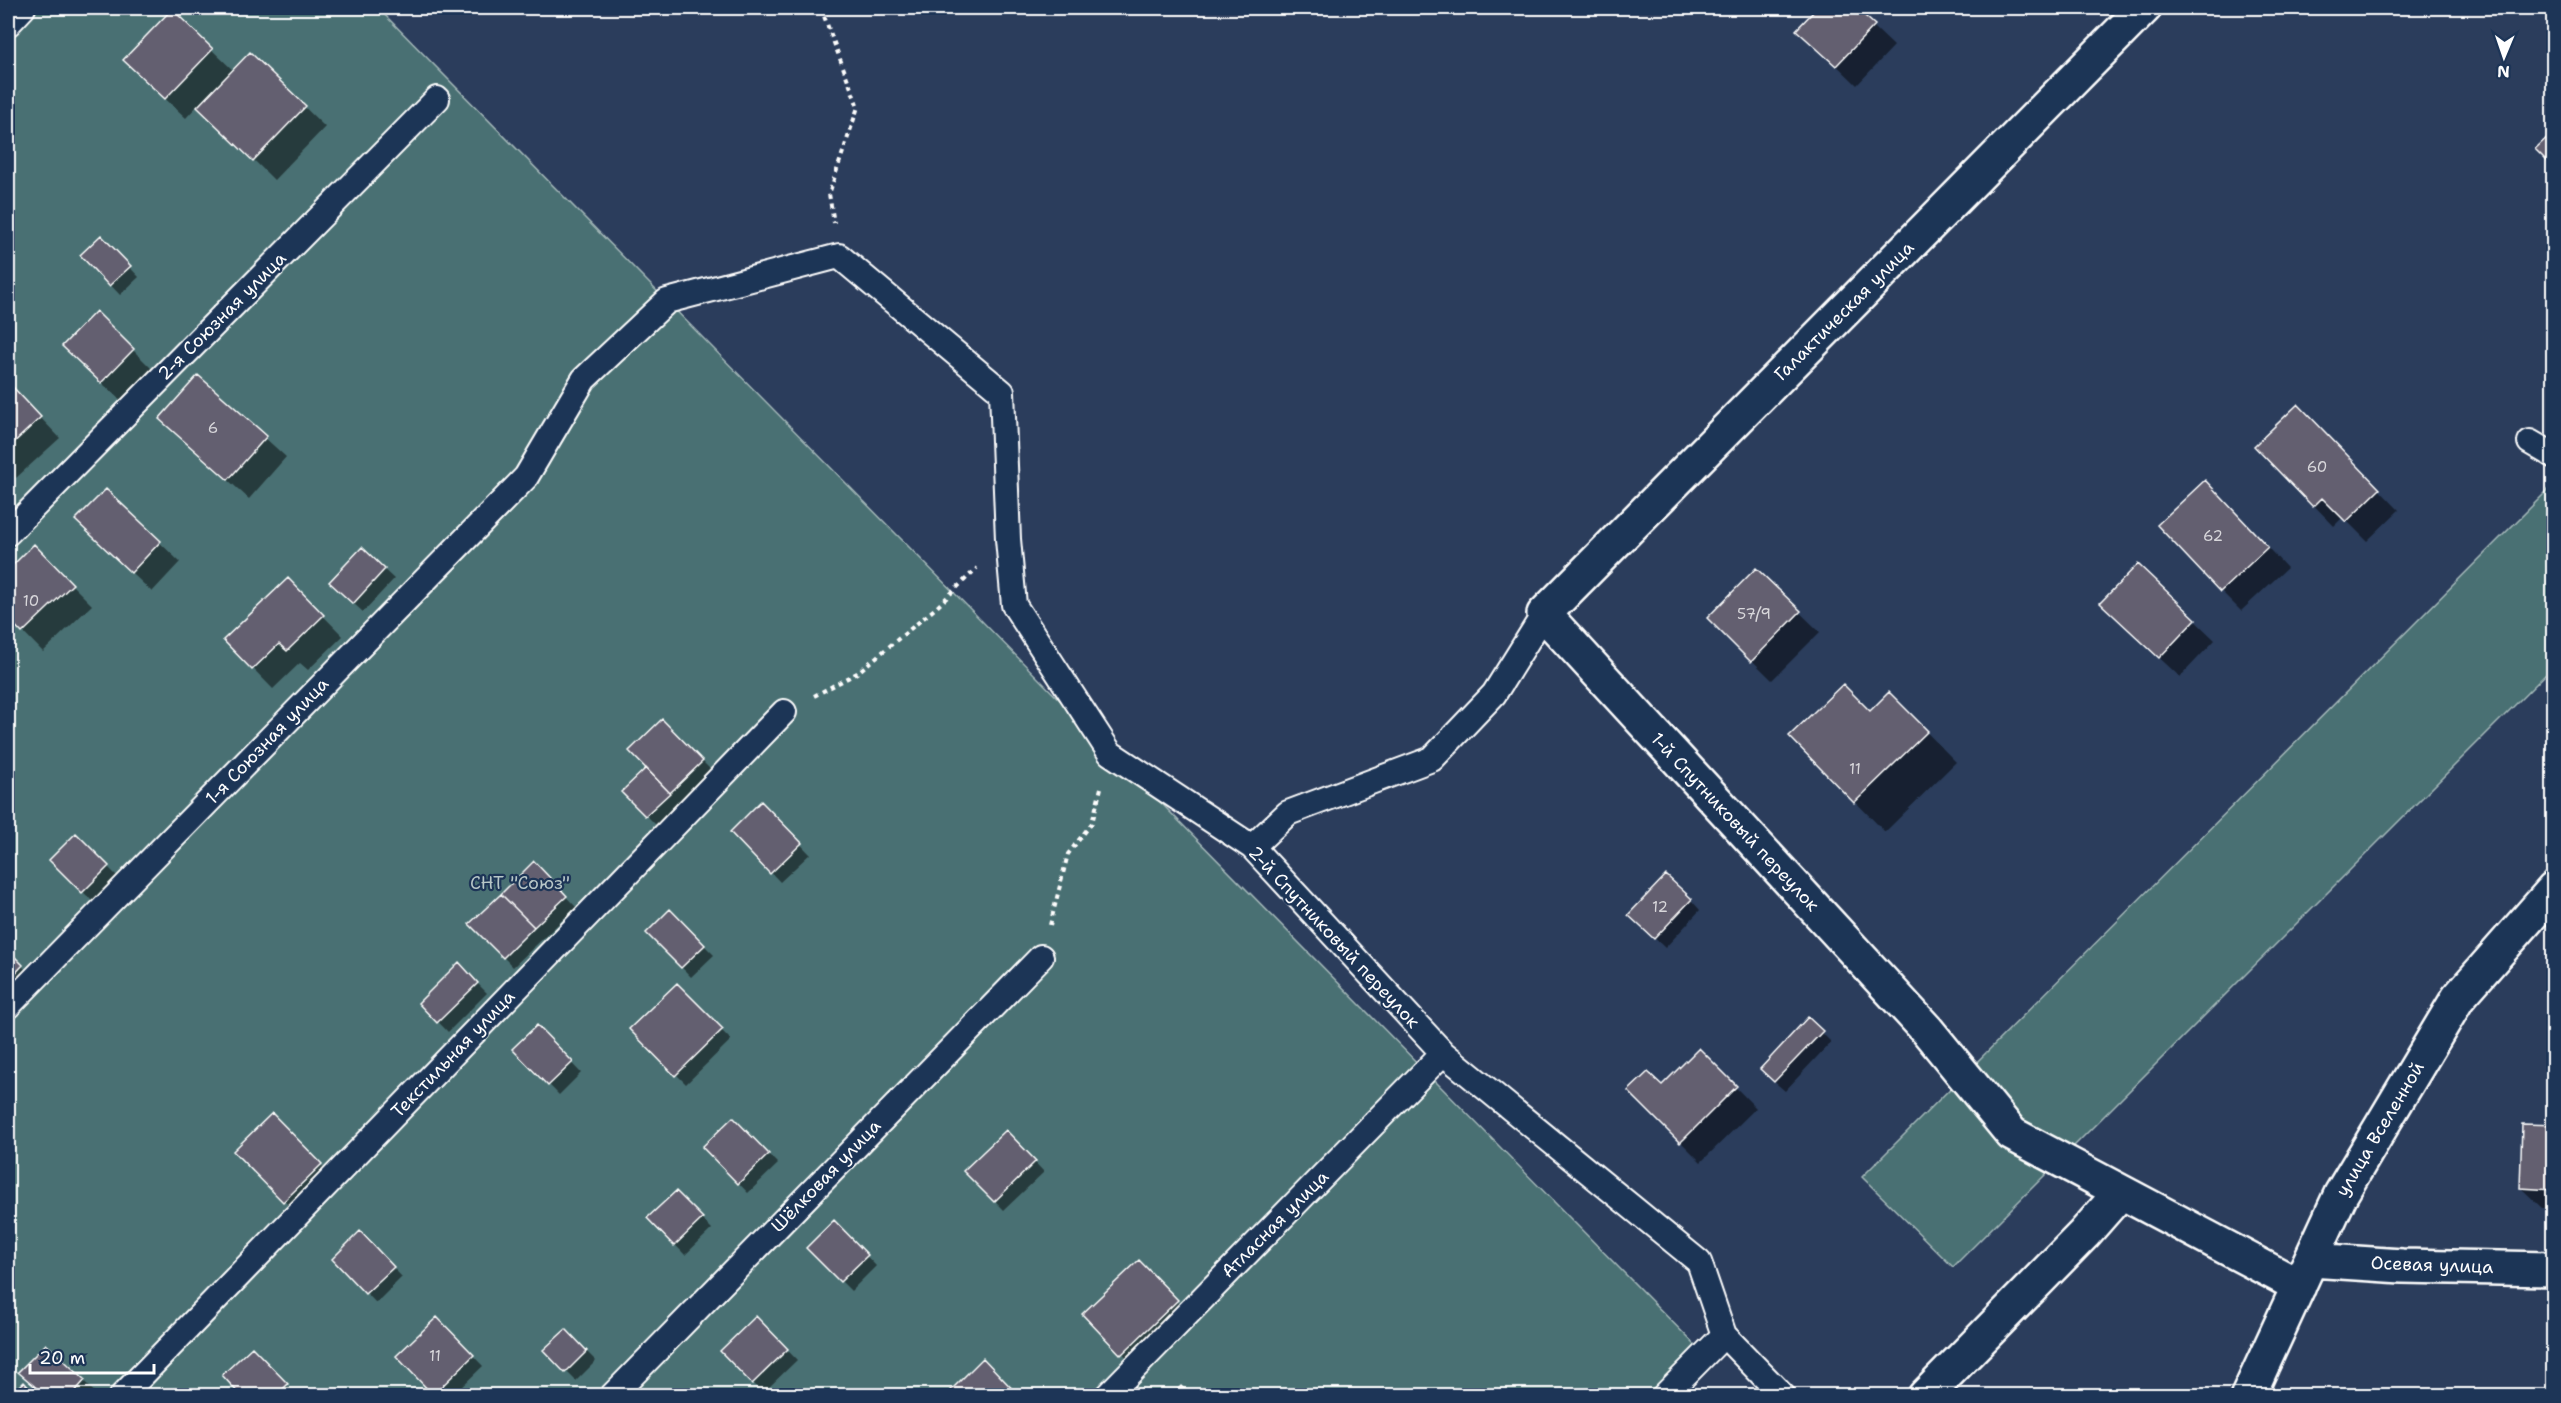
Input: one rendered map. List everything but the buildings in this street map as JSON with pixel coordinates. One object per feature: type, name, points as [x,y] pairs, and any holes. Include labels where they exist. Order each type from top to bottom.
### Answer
[{"type":"street","name":"Галактическая улица","points":[[1544,614],[2144,8]]},
{"type":"street","name":"1-й Спутниковый переулок","points":[[1544,614],[1927,1030],[2012,1134],[2120,1193],[2305,1273]]},
{"type":"street","name":"улица Вселенной","points":[[2248,1395],[2341,1194],[2458,998],[2553,889]]},
{"type":"street","points":[[1925,1395],[2084,1234],[2120,1193]]},
{"type":"street","name":"Осевая улица","points":[[2305,1273],[2403,1266],[2553,1269]]},
{"type":"lane","points":[[8,24],[23,8]]},
{"type":"lane","name":"2-я Союзная улица","points":[[8,533],[437,99]]},
{"type":"lane","name":"1-я Союзная улица","points":[[8,1006],[526,477],[584,379],[667,301],[839,256]]},
{"type":"lane","name":"2-й Спутниковый переулок","points":[[839,256],[1002,392],[1008,539],[1014,605],[1110,753],[1252,848],[1443,1053],[1700,1262],[1724,1335],[1783,1395]]},
{"type":"lane","points":[[2530,442],[2553,456]]},
{"type":"lane","points":[[1252,848],[1288,813],[1432,759],[1494,694],[1544,614]]},
{"type":"lane","name":"Текстильная улица","points":[[122,1395],[784,712]]},
{"type":"lane","name":"Шёлковая улица","points":[[612,1395],[1041,957]]},
{"type":"lane","name":"Атласная улица","points":[[1107,1395],[1443,1053]]},
{"type":"lane","points":[[1664,1395],[1724,1335]]},
{"type":"path","points":[[821,8],[858,107],[830,194],[839,256]]},
{"type":"path","points":[[784,712],[857,673],[937,607],[1008,539]]},
{"type":"path","points":[[1041,957],[1068,854],[1092,823],[1110,753]]},
{"type":"green space","name":"СНТ \"Союз\"","points":[[8,8],[378,8],[1700,1350],[1655,1396],[8,1395]]},
{"type":"green space","points":[[2553,485],[2553,667],[1953,1267],[1862,1177]]}]
